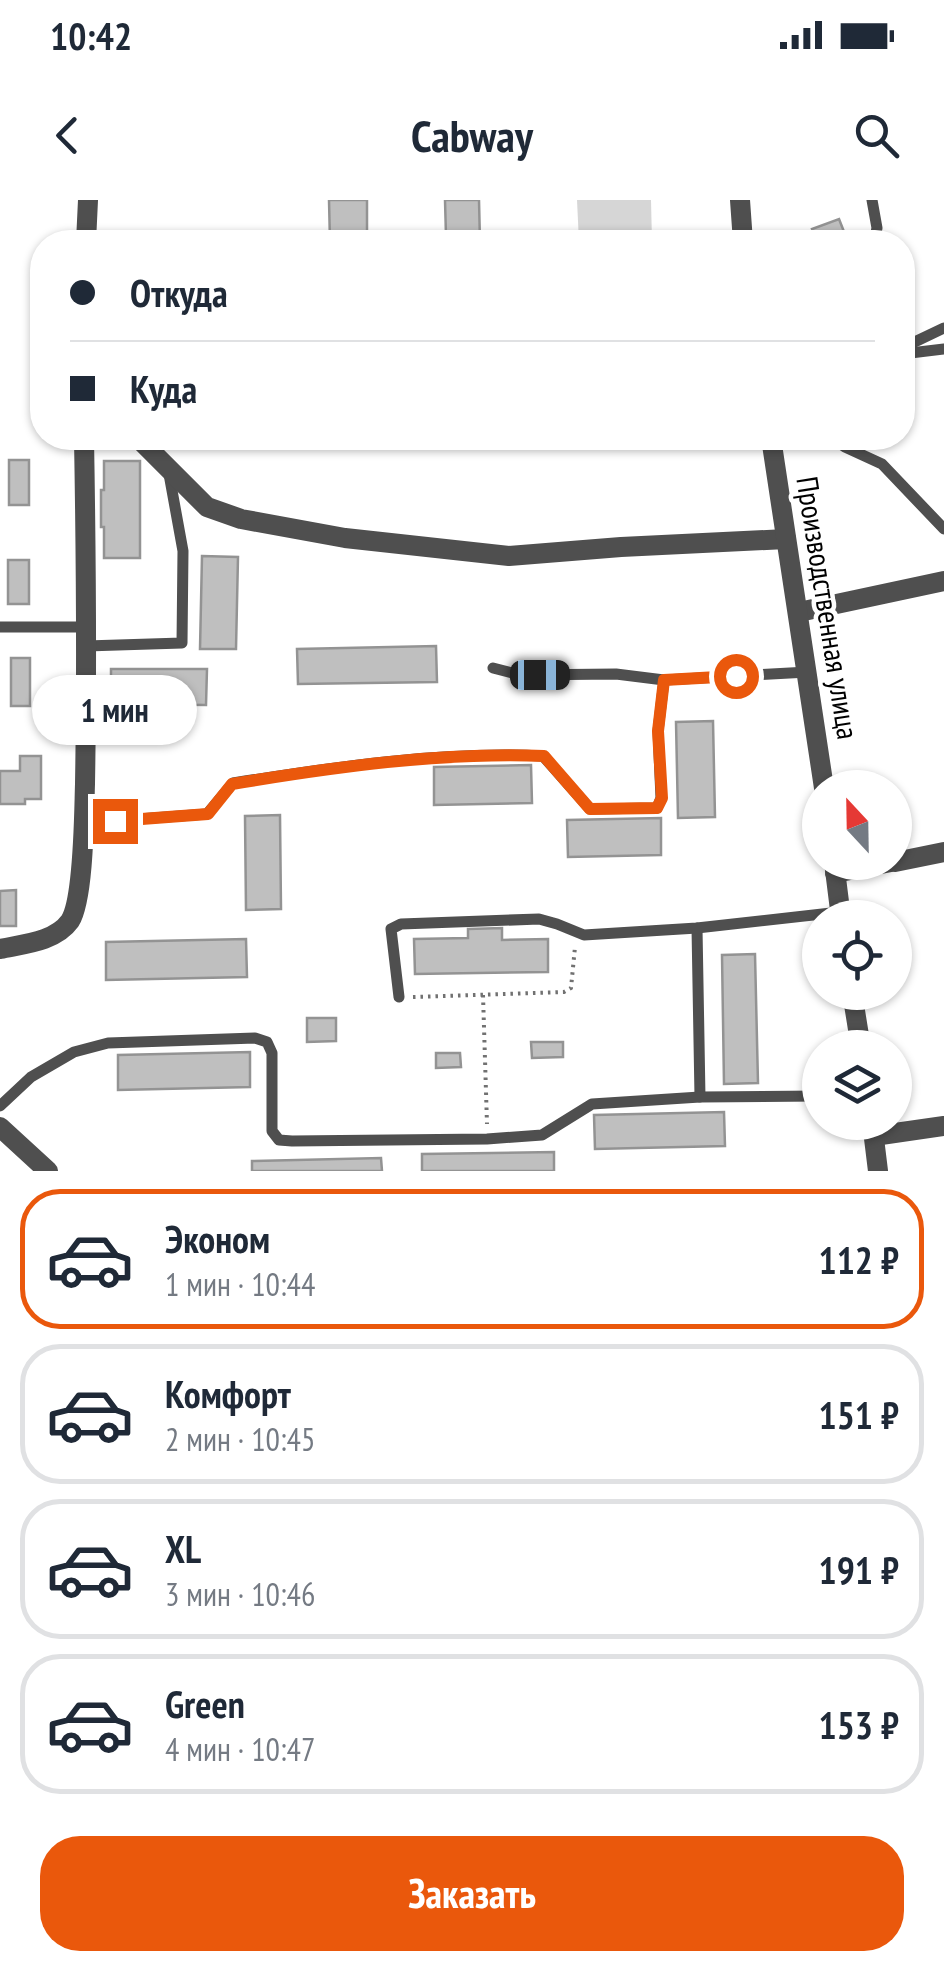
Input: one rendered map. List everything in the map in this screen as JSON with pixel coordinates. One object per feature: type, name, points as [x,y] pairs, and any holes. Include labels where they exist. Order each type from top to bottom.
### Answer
[{"type":"street","points":[[87,230],[88,200]]},
{"type":"street","points":[[740,200],[743,230]]},
{"type":"street","points":[[0,949],[39,941],[59,932],[71,919],[79,885],[84,823],[87,636],[84,450]]},
{"type":"street","points":[[150,450],[207,506],[241,519],[346,538],[508,556],[786,539]]},
{"type":"street","name":"Производственная улица","points":[[773,450],[822,770]]},
{"type":"street","points":[[799,612],[944,582]]},
{"type":"street","points":[[912,858],[944,852]]},
{"type":"street","points":[[912,1127],[944,1126]]},
{"type":"street","points":[[0,1127],[48,1171]]},
{"type":"street","points":[[874,1140],[878,1171]]},
{"type":"lane","points":[[872,200],[876,230]]},
{"type":"lane","points":[[915,344],[944,328]]},
{"type":"lane","points":[[915,350],[944,349]]},
{"type":"lane","points":[[855,450],[882,464],[944,529]]},
{"type":"lane","points":[[0,627],[182,643],[183,550],[168,468]]},
{"type":"lane","points":[[493,668],[520,675],[616,674],[664,680],[808,672]]},
{"type":"lane","points":[[84,823],[208,814],[232,784],[300,772],[351,764],[514,755],[544,756],[590,809],[657,808],[662,798],[658,731],[664,680]]},
{"type":"lane","points":[[398,997],[392,929],[401,924],[538,919],[584,935],[802,918]]},
{"type":"lane","points":[[697,928],[700,1097]]},
{"type":"lane","points":[[0,1106],[31,1077],[74,1052],[108,1043],[255,1038],[267,1042],[272,1053],[272,1130],[279,1140],[542,1135],[592,1104],[802,1096]]},
{"type":"path","points":[[398,997],[564,992],[571,988],[576,932]]},
{"type":"path","points":[[483,996],[488,1139]]},
{"type":"shaded area","points":[[577,200],[651,200],[652,230],[578,230]]},
{"type":"building","points":[[329,200],[367,200],[367,230],[330,230]]},
{"type":"building","points":[[445,200],[479,200],[480,230],[446,230]]},
{"type":"building","points":[[839,219],[843,230],[812,230]]},
{"type":"building","points":[[9,460],[29,460],[29,505],[9,505]]},
{"type":"building","points":[[104,461],[140,461],[140,558],[104,558]]},
{"type":"building","points":[[202,556],[238,557],[236,649],[200,649]]},
{"type":"building","points":[[8,560],[29,560],[29,604],[8,604]]},
{"type":"building","points":[[436,646],[437,682],[298,684],[297,649]]},
{"type":"building","points":[[11,658],[30,658],[30,706],[11,706]]},
{"type":"building","points":[[111,669],[207,669],[206,705],[111,704]]},
{"type":"building","points":[[713,721],[715,817],[678,818],[676,722]]},
{"type":"building","points":[[20,756],[41,756],[41,799],[25,799],[25,804],[0,804],[0,771],[20,771]]},
{"type":"building","points":[[531,765],[532,803],[434,805],[434,767]]},
{"type":"building","points":[[280,815],[281,909],[246,910],[245,816]]},
{"type":"building","points":[[661,818],[661,855],[568,857],[567,820]]},
{"type":"building","points":[[16,890],[16,926],[0,926],[0,891]]},
{"type":"building","points":[[502,928],[502,940],[548,939],[548,972],[415,974],[414,939],[468,938],[468,929]]},
{"type":"building","points":[[246,939],[247,977],[106,980],[106,942]]},
{"type":"building","points":[[755,954],[758,1083],[724,1084],[722,955]]},
{"type":"building","points":[[307,1018],[336,1018],[336,1041],[307,1042]]},
{"type":"building","points":[[531,1042],[563,1042],[563,1057],[532,1058]]},
{"type":"building","points":[[250,1052],[250,1087],[118,1090],[118,1055]]},
{"type":"building","points":[[436,1053],[460,1053],[461,1067],[436,1068]]},
{"type":"building","points":[[724,1112],[725,1146],[595,1149],[594,1115]]},
{"type":"building","points":[[554,1152],[554,1171],[422,1171],[422,1154]]},
{"type":"building","points":[[381,1158],[382,1171],[252,1171],[252,1161]]},
{"type":"route","points":[[115,821],[208,814],[232,784],[351,764],[514,755],[544,756],[590,809],[657,808],[662,798],[658,731],[664,680],[736,676]]}]
